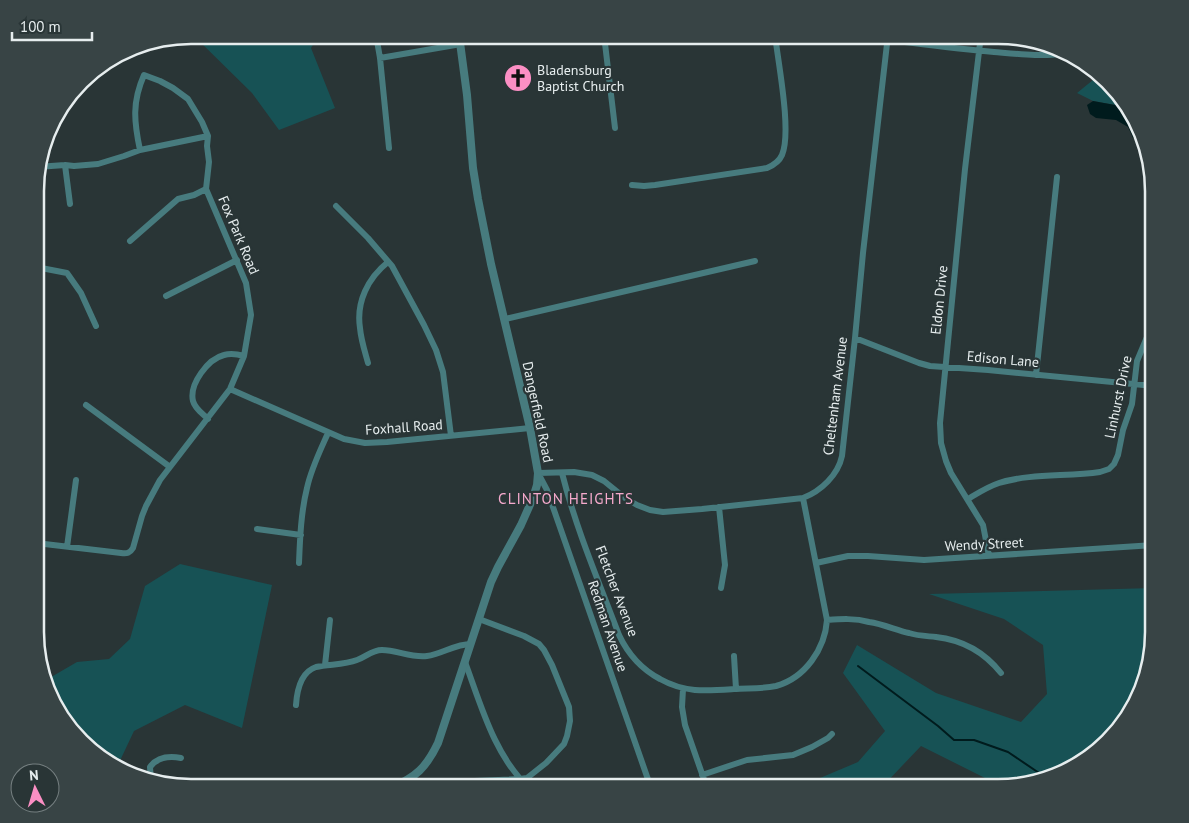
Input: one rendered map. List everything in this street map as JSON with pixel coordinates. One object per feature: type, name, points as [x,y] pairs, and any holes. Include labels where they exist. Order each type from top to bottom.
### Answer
[{"type":"street","points":[[378,44],[389,148]]},
{"type":"street","points":[[380,58],[461,44]]},
{"type":"street","name":"Dangerfield Road","points":[[409,779],[423,768],[438,744],[489,590],[498,567],[533,498],[538,473],[530,428],[491,264],[478,199],[473,168],[461,44]]},
{"type":"street","points":[[605,44],[615,128]]},
{"type":"street","points":[[632,185],[655,185],[767,168],[777,162],[784,148],[785,117],[776,44]]},
{"type":"street","name":"Cheltenham Avenue","points":[[538,473],[574,472],[598,477],[637,505],[650,510],[671,512],[803,498],[810,496],[822,487],[832,476],[842,456],[887,44]]},
{"type":"street","points":[[937,44],[979,50],[1053,55]]},
{"type":"street","name":"Eldon Drive","points":[[979,44],[944,367],[940,423],[941,443],[946,461],[951,473],[983,525],[989,556]]},
{"type":"street","name":"Fox Park Road","points":[[67,547],[127,554],[130,552],[133,548],[146,506],[160,480],[230,389],[244,356],[251,315],[246,283],[206,189],[209,162],[208,136],[188,99],[173,88],[144,75],[137,96],[134,120],[140,150]]},
{"type":"street","points":[[46,166],[98,164],[140,150],[208,136]]},
{"type":"street","points":[[65,165],[70,204]]},
{"type":"street","points":[[1036,374],[1057,177]]},
{"type":"street","points":[[130,241],[178,199],[194,195],[206,189]]},
{"type":"street","points":[[336,206],[368,238],[396,273],[436,350],[444,377],[451,436]]},
{"type":"street","points":[[166,296],[237,260]]},
{"type":"street","points":[[505,319],[755,261]]},
{"type":"street","points":[[368,363],[360,328],[360,309],[362,299],[372,278],[388,262]]},
{"type":"street","points":[[44,269],[67,273],[81,293],[96,326]]},
{"type":"street","name":"Edison Lane","points":[[855,338],[930,366],[1145,385]]},
{"type":"street","name":"Linhurst Drive","points":[[968,499],[999,483],[1012,480],[1087,474],[1109,469],[1116,460],[1120,450],[1123,430],[1132,404],[1137,361],[1145,342]]},
{"type":"street","points":[[208,419],[197,409],[192,400],[196,381],[215,359],[228,354],[244,356]]},
{"type":"street","name":"Foxhall Road","points":[[230,389],[328,433],[344,439],[365,443],[530,428]]},
{"type":"street","points":[[86,404],[170,467]]},
{"type":"street","points":[[298,563],[307,489],[328,433]]},
{"type":"street","name":"Redman Avenue","points":[[538,473],[547,490],[648,779]]},
{"type":"street","name":"Fletcher Avenue","points":[[562,473],[566,490],[587,549],[624,646],[640,666],[661,680],[683,689],[698,690],[777,686],[802,672],[812,661],[825,632],[827,620]]},
{"type":"street","points":[[44,544],[67,547],[76,480]]},
{"type":"street","points":[[803,498],[827,620],[862,620],[912,634],[952,639],[976,649],[1001,673]]},
{"type":"street","points":[[719,507],[726,564],[721,588]]},
{"type":"street","points":[[257,529],[300,535]]},
{"type":"street","name":"Wendy Street","points":[[816,563],[848,556],[924,560],[1145,546]]},
{"type":"street","points":[[465,662],[487,722],[520,779],[527,778],[546,763],[564,744],[570,721],[569,708],[552,665],[539,644],[524,636],[479,619]]},
{"type":"street","points":[[325,665],[330,620]]},
{"type":"street","points":[[296,704],[300,684],[306,673],[312,668],[356,661],[377,650],[417,657],[432,655],[461,644],[471,644]]},
{"type":"street","points":[[734,656],[736,689]]},
{"type":"street","points":[[683,689],[684,725],[704,779]]},
{"type":"street","points":[[702,775],[747,760],[793,755],[812,747],[832,734]]},
{"type":"street","points":[[150,773],[150,767],[156,761],[169,757],[181,758]]},
{"type":"shaded area","points":[[202,44],[313,44],[311,48],[335,108],[279,130],[252,93]]},
{"type":"shaded area","points":[[1094,79],[1117,105],[1093,101],[1077,93]]},
{"type":"shaded area","points":[[1093,101],[1117,105],[1134,137],[1133,138],[1128,127],[1116,120],[1096,118],[1090,114],[1087,105]]},
{"type":"shaded area","points":[[180,564],[272,585],[242,728],[185,705],[134,731],[120,761],[101,749],[74,722],[63,706],[51,677],[77,662],[109,659],[130,639],[145,586]]},
{"type":"shaded area","points":[[1145,588],[1145,642],[1142,661],[1130,697],[1115,722],[1088,749],[1072,760],[1036,774],[1017,778],[987,779],[921,746],[890,779],[818,779],[858,762],[885,731],[843,673],[857,645],[936,693],[1021,722],[1047,694],[1043,645],[1004,619],[929,594]]},
{"type":"waterway","points":[[858,666],[954,740],[974,740],[1008,752],[1039,773]]},
{"type":"place","name":"Bladensburg Baptist Church","points":[[518,78]]},
{"type":"district","name":"CLINTON HEIGHTS","points":[[566,498]]}]
